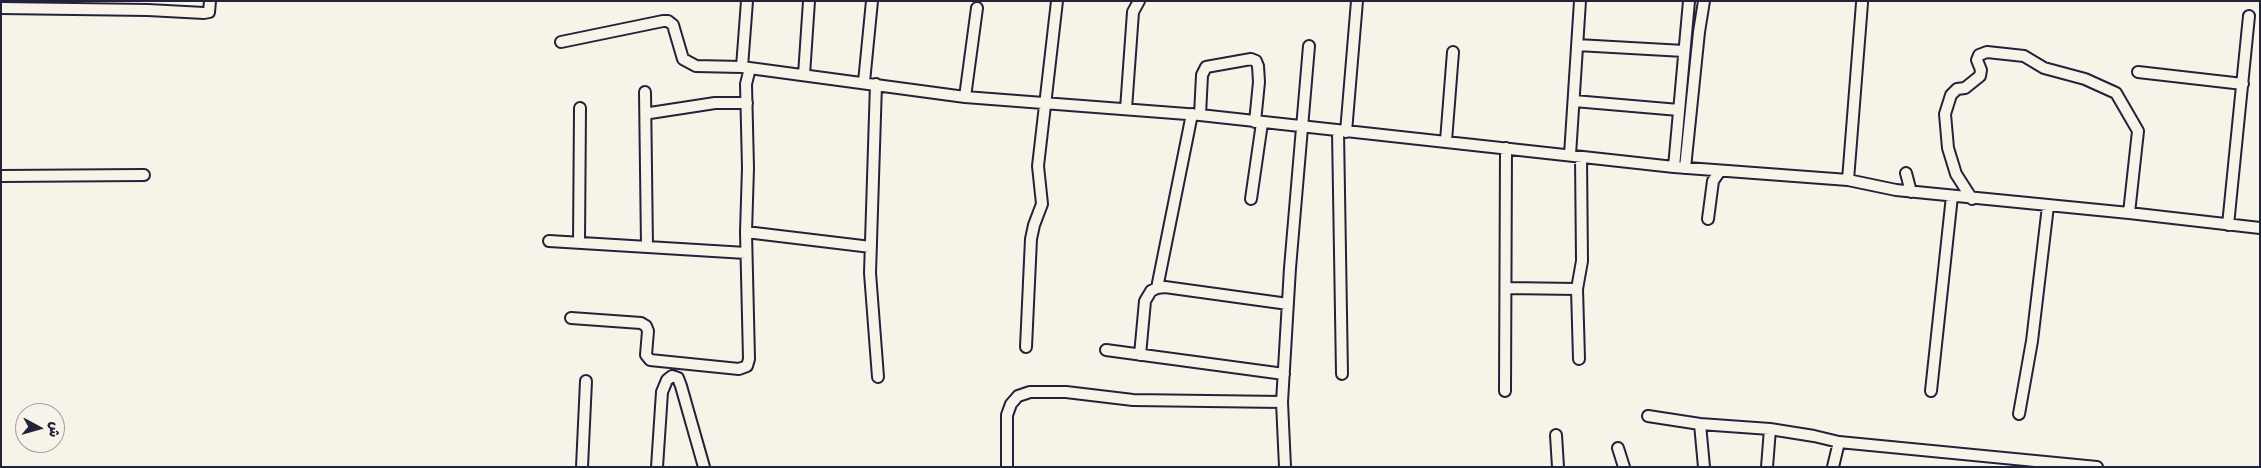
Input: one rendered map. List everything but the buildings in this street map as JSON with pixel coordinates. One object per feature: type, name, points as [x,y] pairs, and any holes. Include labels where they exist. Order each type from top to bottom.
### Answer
[{"type":"street","points":[[1,8],[204,13],[209,12],[210,1]]},
{"type":"street","points":[[572,318],[641,323],[646,326],[648,331],[646,355],[650,360],[744,368],[748,366],[746,253],[748,168],[747,1]]},
{"type":"street","points":[[804,75],[810,1]]},
{"type":"street","points":[[864,82],[872,1]]},
{"type":"street","points":[[1026,347],[1031,239],[1042,204],[1038,166],[1057,1]]},
{"type":"street","points":[[1126,110],[1133,12],[1139,1]]},
{"type":"street","points":[[1342,374],[1342,132],[1357,1]]},
{"type":"street","points":[[1570,155],[1580,1]]},
{"type":"street","points":[[1674,167],[1689,1]]},
{"type":"street","points":[[1685,168],[1704,1]]},
{"type":"street","points":[[1848,180],[1862,2]]},
{"type":"street","points":[[965,97],[977,8]]},
{"type":"street","points":[[2228,225],[2249,16]]},
{"type":"street","points":[[561,42],[663,20],[672,25],[681,56],[687,62],[696,66],[746,67],[965,97],[1196,115],[1674,167],[1848,180],[1911,192],[2130,213],[2260,228]]},
{"type":"street","points":[[1577,44],[1684,51]]},
{"type":"street","points":[[1285,467],[1282,402],[1309,46]]},
{"type":"street","points":[[1446,141],[1453,52]]},
{"type":"street","points":[[1972,199],[1956,174],[1948,148],[1945,114],[1951,95],[1957,89],[1965,88],[1980,76],[1981,70],[1977,60],[1979,55],[1986,52],[2024,56],[2044,68],[2085,79],[2116,93],[2138,131],[2130,213]]},
{"type":"street","points":[[1157,288],[1196,115],[1202,76],[1206,67],[1251,59],[1256,61],[1258,66],[1259,123],[1250,199]]},
{"type":"street","points":[[2138,72],[2243,84]]},
{"type":"street","points":[[876,84],[871,297],[878,377]]},
{"type":"street","points":[[645,92],[647,246]]},
{"type":"street","points":[[1574,102],[1679,110]]},
{"type":"street","points":[[650,113],[715,103],[747,103]]},
{"type":"street","points":[[579,242],[580,108]]},
{"type":"street","points":[[1505,391],[1506,148]]},
{"type":"street","points":[[1579,359],[1577,289],[1582,261],[1581,157]]},
{"type":"street","points":[[1708,219],[1713,181],[1720,171]]},
{"type":"street","points":[[1906,173],[1911,192]]},
{"type":"street","points":[[1,176],[144,175]]},
{"type":"street","points":[[1931,391],[1952,196]]},
{"type":"street","points":[[2019,414],[2036,312],[2048,206]]},
{"type":"street","points":[[746,232],[871,247]]},
{"type":"street","points":[[549,241],[746,253]]},
{"type":"street","points":[[1140,355],[1145,301],[1152,291],[1157,288],[1165,287],[1288,304]]},
{"type":"street","points":[[1506,288],[1577,289]]},
{"type":"street","points":[[1106,350],[1284,374]]},
{"type":"street","points":[[657,467],[662,392],[667,380],[672,376],[678,378],[681,386],[704,467]]},
{"type":"street","points":[[582,467],[586,381]]},
{"type":"street","points":[[1007,467],[1007,415],[1011,404],[1018,396],[1030,392],[1066,392],[1133,400],[1282,402]]},
{"type":"street","points":[[1648,416],[1700,424],[1770,429],[1839,442],[1985,462],[2097,467]]},
{"type":"street","points":[[1700,424],[1704,467]]},
{"type":"street","points":[[1767,467],[1770,429]]},
{"type":"street","points":[[1556,435],[1558,467]]},
{"type":"street","points":[[1833,467],[1839,442]]},
{"type":"street","points":[[1618,448],[1624,467]]}]
